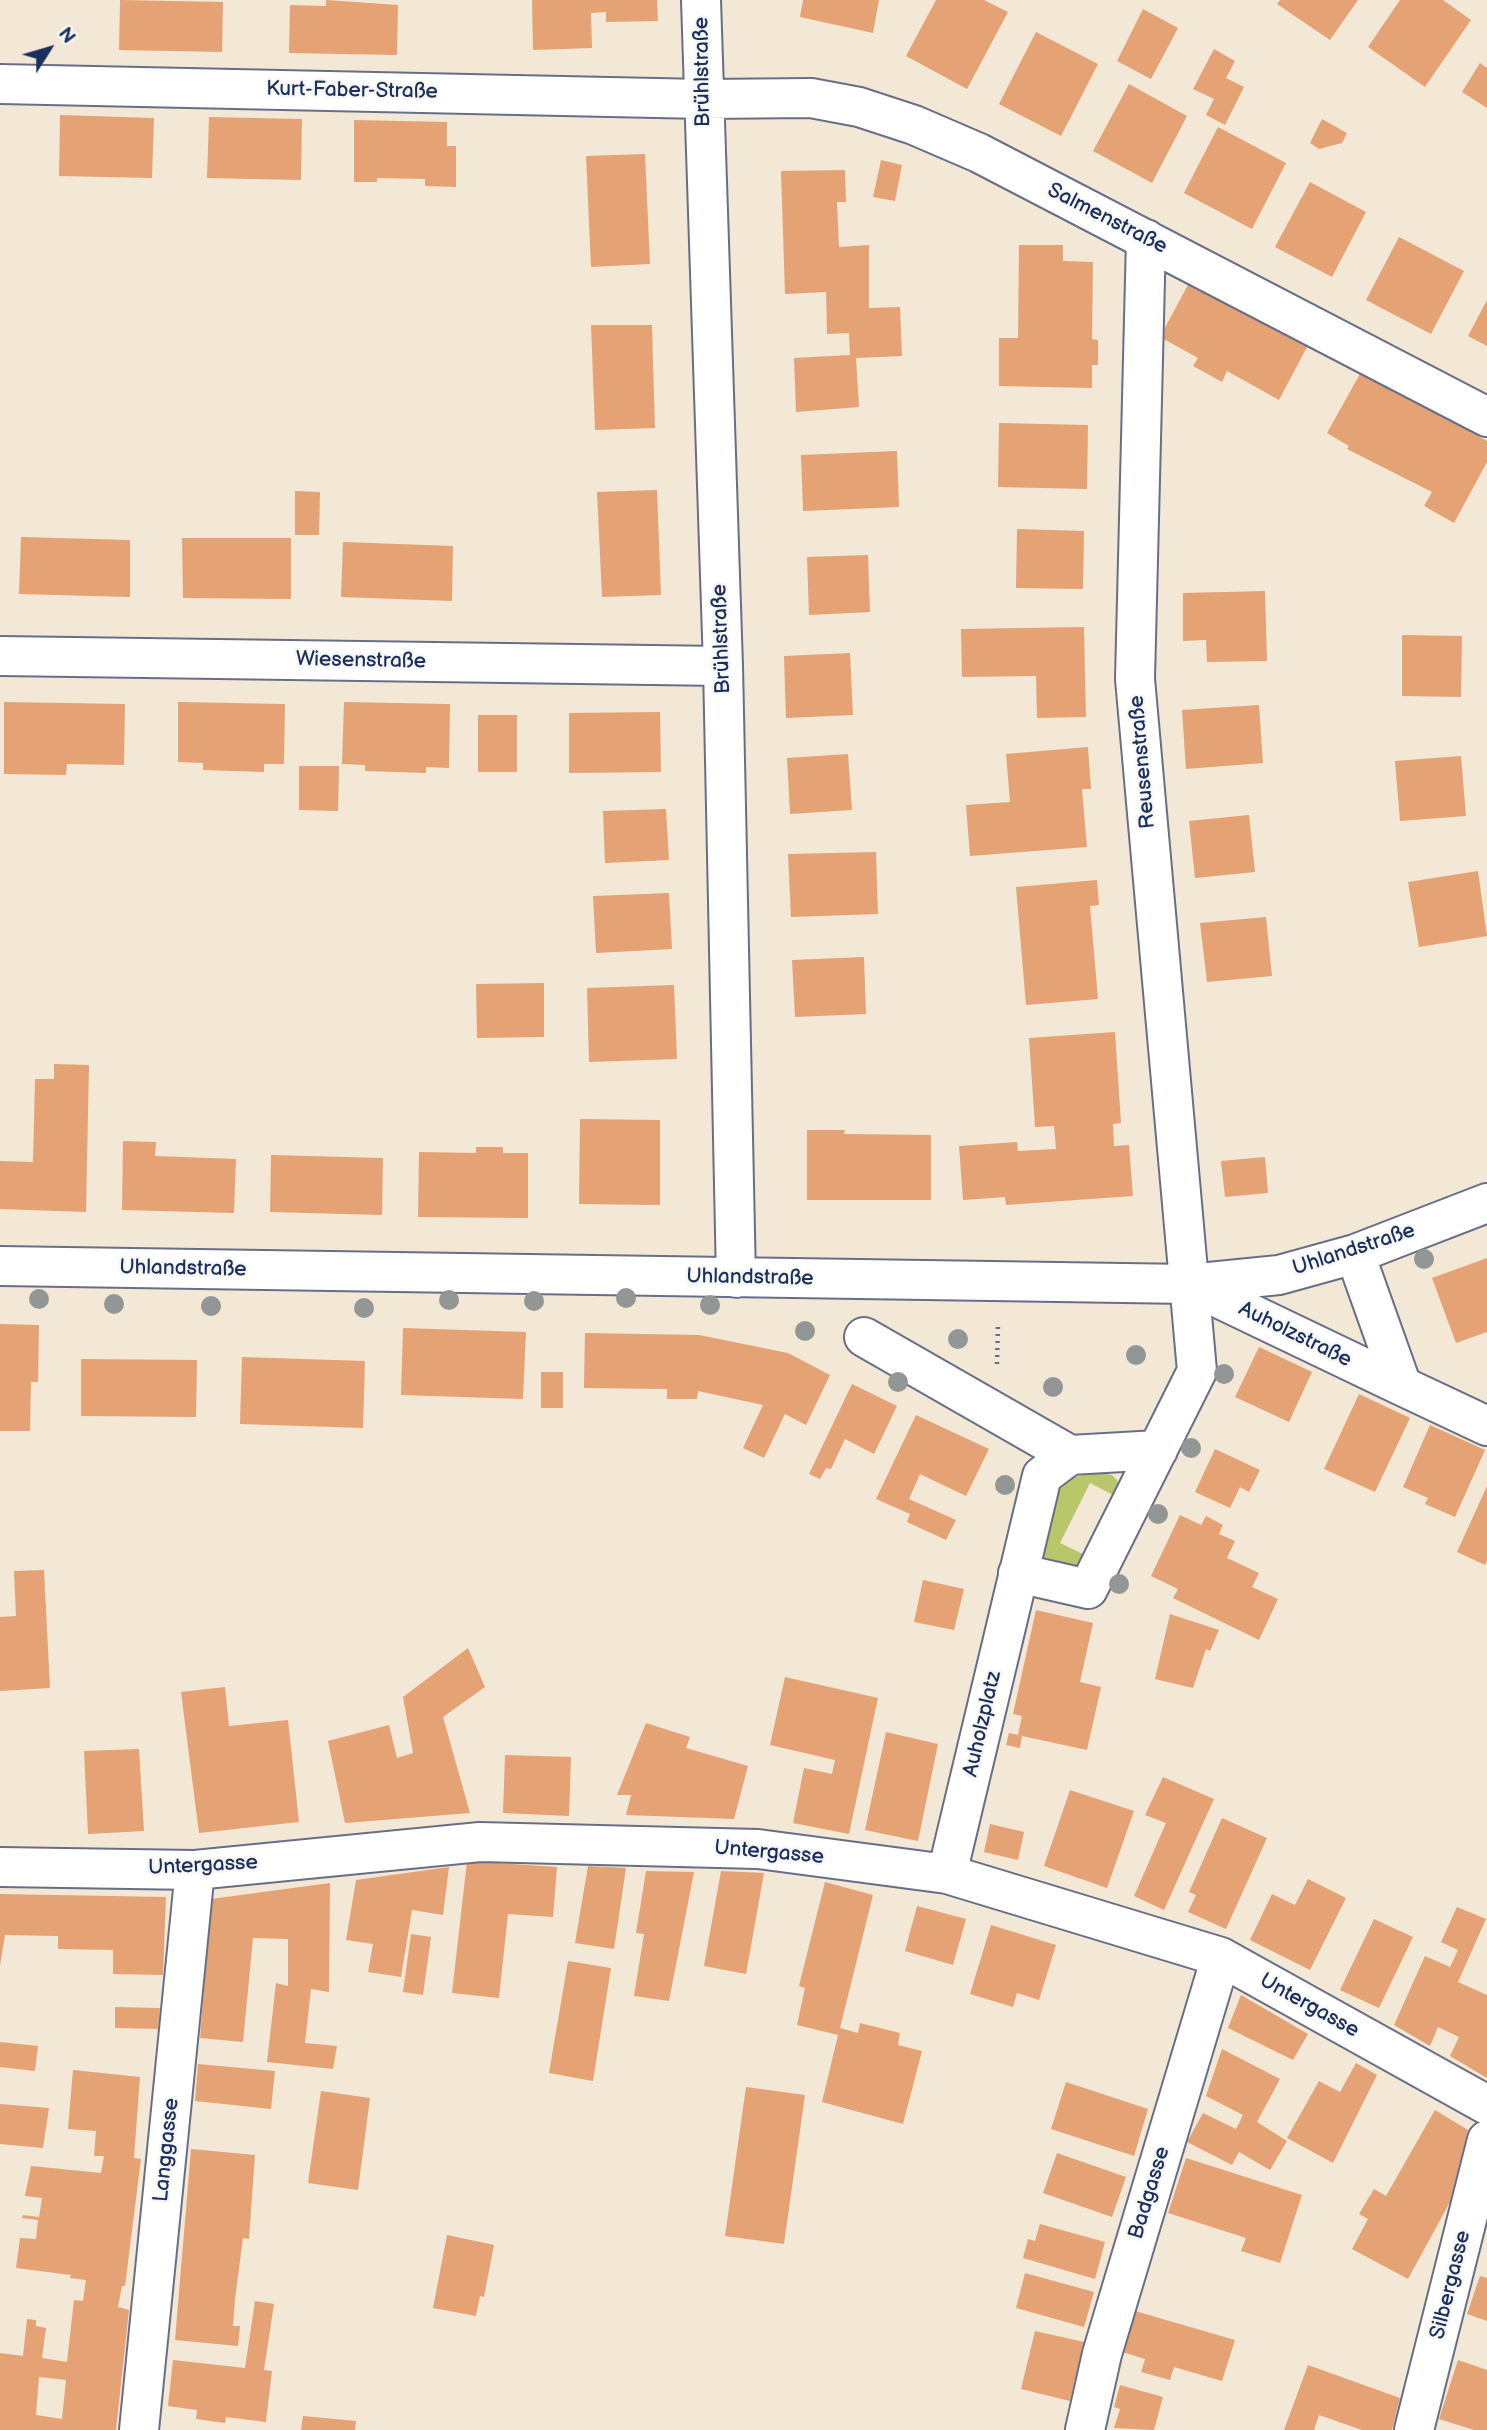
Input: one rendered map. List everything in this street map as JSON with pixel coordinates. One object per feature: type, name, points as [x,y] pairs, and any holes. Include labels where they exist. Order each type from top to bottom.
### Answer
[{"type":"street","name":"Brühlstraße","points":[[701,0],[723,666],[736,1278]]},
{"type":"street","name":"Kurt-Faber-Straße","points":[[0,84],[703,99]]},
{"type":"street","name":"Salmenstraße","points":[[703,99],[811,98],[870,111],[914,125],[979,153],[1487,417]]},
{"type":"street","name":"Reusenstraße","points":[[1146,239],[1135,678],[1189,1284]]},
{"type":"street","name":"Wiesenstraße","points":[[0,656],[723,666]]},
{"type":"street","name":"Uhlandstraße","points":[[0,1266],[1189,1284],[1279,1275],[1355,1254],[1487,1203]]},
{"type":"street","name":"Auholzstraße","points":[[1355,1254],[1389,1380]]},
{"type":"street","name":"Auholzstraße","points":[[1189,1284],[1487,1426]]},
{"type":"street","points":[[1018,1573],[1088,1589],[1197,1371],[1189,1284]]},
{"type":"street","points":[[864,1337],[1070,1455],[1158,1450]]},
{"type":"street","name":"Auholzplatz","points":[[947,1874],[1042,1476],[1070,1455]]},
{"type":"street","name":"Untergasse","points":[[0,1867],[195,1870],[480,1842],[758,1849],[947,1874],[1220,1957],[1487,2105]]},
{"type":"street","name":"Langgasse","points":[[139,2430],[195,1870]]},
{"type":"street","name":"Badgasse","points":[[1085,2430],[1102,2354],[1220,1957]]},
{"type":"street","name":"Silbergasse","points":[[1415,2430],[1487,2140]]},
{"type":"path","points":[[996,1414],[999,1281]]},
{"type":"green space","points":[[1097,1472],[1112,1475],[1119,1487],[1115,1496],[1090,1483],[1060,1543],[1085,1555],[1080,1568],[1044,1562],[1039,1550],[1052,1499],[1070,1478]]},
{"type":"building","points":[[120,0],[223,2],[222,52],[119,50]]},
{"type":"building","points":[[326,0],[398,5],[397,55],[289,53],[290,5],[326,6]]},
{"type":"building","points":[[532,0],[657,0],[658,21],[606,22],[606,12],[591,13],[592,48],[533,50]]},
{"type":"building","points":[[803,0],[879,0],[873,33],[800,17]]},
{"type":"building","points":[[936,0],[984,0],[1008,12],[967,89],[906,56]]},
{"type":"building","points":[[1280,0],[1358,0],[1330,40],[1277,4]]},
{"type":"building","points":[[1400,0],[1443,0],[1471,20],[1425,87],[1368,47]]},
{"type":"building","points":[[1143,9],[1178,28],[1151,79],[1117,61]]},
{"type":"building","points":[[1036,32],[1098,64],[1061,136],[999,104]]},
{"type":"building","points":[[1214,49],[1235,61],[1226,78],[1244,87],[1225,125],[1206,115],[1214,99],[1193,89]]},
{"type":"building","points":[[1480,63],[1487,68],[1487,108],[1462,92]]},
{"type":"building","points":[[1129,84],[1187,116],[1152,183],[1093,151]]},
{"type":"building","points":[[60,115],[154,118],[152,178],[59,176]]},
{"type":"building","points":[[209,117],[302,119],[301,180],[207,178]]},
{"type":"building","points":[[1322,119],[1347,133],[1342,143],[1319,149],[1310,143]]},
{"type":"building","points":[[354,120],[447,122],[447,146],[456,146],[456,187],[425,186],[425,179],[377,178],[377,182],[354,182]]},
{"type":"building","points":[[1218,127],[1286,163],[1252,229],[1184,193]]},
{"type":"building","points":[[645,154],[650,264],[591,267],[586,156]]},
{"type":"building","points":[[881,160],[902,165],[895,201],[873,197]]},
{"type":"building","points":[[845,170],[846,202],[837,202],[839,247],[869,245],[869,308],[900,307],[902,356],[856,358],[859,407],[796,412],[794,358],[850,355],[849,333],[827,334],[826,292],[785,294],[781,171]]},
{"type":"building","points":[[1310,182],[1366,212],[1332,277],[1275,247]]},
{"type":"building","points":[[1399,237],[1464,271],[1431,334],[1366,300]]},
{"type":"building","points":[[1019,245],[1063,245],[1063,261],[1093,262],[1092,339],[1098,340],[1098,365],[1092,365],[1092,388],[999,386],[999,338],[1018,338]]},
{"type":"building","points":[[1189,283],[1307,347],[1279,400],[1227,371],[1222,382],[1193,366],[1198,358],[1160,337]]},
{"type":"building","points":[[1487,300],[1487,346],[1468,336]]},
{"type":"building","points":[[591,325],[652,325],[655,428],[595,430]]},
{"type":"building","points":[[1361,372],[1487,441],[1487,462],[1454,523],[1424,506],[1432,492],[1347,449],[1349,446],[1327,433]]},
{"type":"building","points":[[999,423],[1088,425],[1087,489],[998,487]]},
{"type":"building","points":[[897,451],[899,507],[803,511],[801,455]]},
{"type":"building","points":[[657,490],[661,595],[602,597],[597,492]]},
{"type":"building","points":[[295,491],[320,492],[319,535],[295,535]]},
{"type":"building","points":[[1017,529],[1084,531],[1083,589],[1016,588]]},
{"type":"building","points":[[21,537],[130,540],[130,597],[19,594]]},
{"type":"building","points":[[182,538],[291,538],[291,599],[183,598]]},
{"type":"building","points":[[343,542],[453,546],[452,601],[341,597]]},
{"type":"building","points":[[868,555],[870,612],[809,615],[807,557]]},
{"type":"building","points":[[1265,591],[1267,661],[1207,662],[1206,640],[1183,641],[1183,593]]},
{"type":"building","points":[[1084,627],[1086,717],[1037,718],[1036,676],[962,677],[961,629]]},
{"type":"building","points":[[1402,635],[1462,636],[1461,697],[1402,696]]},
{"type":"building","points":[[850,653],[853,715],[786,718],[784,656]]},
{"type":"building","points":[[4,702],[125,704],[124,765],[67,764],[66,775],[4,774]]},
{"type":"building","points":[[178,702],[285,704],[284,764],[264,764],[264,772],[203,770],[203,763],[178,762]]},
{"type":"building","points":[[344,702],[450,704],[449,768],[426,767],[426,773],[365,771],[365,765],[342,764]]},
{"type":"building","points":[[1259,705],[1263,763],[1186,769],[1182,710]]},
{"type":"building","points":[[660,712],[661,772],[569,773],[569,713]]},
{"type":"building","points":[[478,715],[517,715],[517,772],[478,772]]},
{"type":"building","points":[[1088,747],[1091,789],[1082,789],[1087,847],[970,856],[966,805],[1010,802],[1006,754]]},
{"type":"building","points":[[848,754],[852,810],[790,814],[787,758]]},
{"type":"building","points":[[1461,756],[1466,816],[1400,821],[1395,761]]},
{"type":"building","points":[[299,766],[339,766],[338,811],[299,810]]},
{"type":"building","points":[[666,809],[669,860],[605,863],[603,811]]},
{"type":"building","points":[[1249,815],[1255,872],[1195,878],[1189,821]]},
{"type":"building","points":[[876,852],[878,914],[791,917],[788,854]]},
{"type":"building","points":[[1478,871],[1487,936],[1419,947],[1408,882]]},
{"type":"building","points":[[1097,880],[1099,905],[1090,906],[1098,999],[1026,1005],[1016,887]]},
{"type":"building","points":[[669,893],[672,949],[596,953],[593,896]]},
{"type":"building","points":[[1266,917],[1272,976],[1207,982],[1200,923]]},
{"type":"building","points":[[864,957],[866,1014],[795,1017],[792,960]]},
{"type":"building","points":[[544,983],[544,1037],[477,1038],[476,984]]},
{"type":"building","points":[[674,985],[677,1059],[589,1062],[587,988]]},
{"type":"building","points":[[1115,1032],[1121,1123],[1113,1124],[1114,1146],[1129,1145],[1133,1196],[1006,1205],[1005,1197],[963,1200],[959,1146],[1017,1142],[1018,1151],[1056,1149],[1054,1126],[1035,1127],[1029,1038]]},
{"type":"building","points":[[54,1064],[89,1065],[86,1212],[0,1209],[0,1161],[33,1162],[35,1079],[54,1079]]},
{"type":"building","points":[[580,1119],[660,1120],[660,1205],[579,1204]]},
{"type":"building","points":[[807,1130],[845,1130],[844,1134],[931,1135],[931,1200],[807,1200]]},
{"type":"building","points":[[123,1141],[156,1142],[155,1156],[236,1159],[234,1213],[122,1210]]},
{"type":"building","points":[[476,1147],[503,1147],[503,1153],[528,1153],[528,1218],[418,1217],[419,1152],[476,1153]]},
{"type":"building","points":[[271,1155],[383,1158],[382,1215],[270,1212]]},
{"type":"building","points":[[1265,1157],[1268,1193],[1225,1197],[1221,1161]]},
{"type":"building","points":[[1487,1258],[1487,1332],[1456,1343],[1432,1278]]},
{"type":"building","points":[[0,1324],[39,1325],[38,1382],[31,1382],[30,1431],[0,1431]]},
{"type":"building","points":[[403,1328],[526,1332],[523,1399],[401,1395]]},
{"type":"building","points":[[585,1333],[699,1335],[788,1353],[830,1375],[806,1425],[785,1414],[764,1458],[743,1448],[763,1405],[698,1391],[697,1399],[667,1399],[667,1389],[584,1388]]},
{"type":"building","points":[[1259,1347],[1312,1372],[1289,1422],[1235,1397]]},
{"type":"building","points":[[242,1357],[365,1361],[363,1428],[240,1424]]},
{"type":"building","points":[[81,1359],[197,1360],[196,1417],[81,1416]]},
{"type":"building","points":[[541,1372],[563,1372],[563,1408],[541,1408]]},
{"type":"building","points":[[852,1384],[897,1406],[874,1454],[845,1439],[831,1469],[826,1468],[820,1479],[809,1474]]},
{"type":"building","points":[[1359,1394],[1410,1418],[1375,1492],[1324,1469]]},
{"type":"building","points":[[916,1415],[989,1449],[966,1496],[920,1474],[909,1499],[956,1520],[946,1540],[907,1522],[910,1514],[876,1499]]},
{"type":"building","points":[[1430,1425],[1485,1450],[1455,1517],[1425,1504],[1428,1498],[1403,1487]]},
{"type":"building","points":[[1215,1449],[1260,1470],[1249,1492],[1240,1487],[1230,1508],[1195,1492]]},
{"type":"building","points":[[1487,1486],[1487,1561],[1485,1565],[1457,1552]]},
{"type":"building","points":[[1180,1515],[1201,1525],[1206,1516],[1223,1525],[1219,1534],[1235,1541],[1227,1558],[1259,1573],[1252,1587],[1278,1599],[1259,1640],[1173,1598],[1178,1589],[1151,1576]]},
{"type":"building","points":[[44,1570],[50,1688],[0,1691],[0,1617],[16,1616],[14,1571]]},
{"type":"building","points":[[923,1580],[964,1589],[954,1630],[914,1622]]},
{"type":"building","points":[[1036,1610],[1093,1623],[1080,1682],[1101,1687],[1087,1750],[1022,1736],[1020,1748],[1006,1745],[1009,1733],[1018,1735],[1022,1716],[1013,1714]]},
{"type":"building","points":[[1170,1614],[1219,1630],[1210,1651],[1206,1649],[1193,1688],[1155,1679]]},
{"type":"building","points":[[468,1648],[485,1687],[443,1717],[470,1813],[345,1823],[328,1741],[389,1725],[397,1758],[413,1753],[403,1697]]},
{"type":"building","points":[[785,1677],[878,1698],[849,1834],[793,1823],[804,1768],[832,1774],[835,1760],[770,1745]]},
{"type":"building","points":[[225,1687],[229,1726],[288,1720],[299,1822],[199,1833],[181,1692]]},
{"type":"building","points":[[646,1723],[690,1737],[686,1748],[748,1766],[734,1819],[626,1815],[631,1795],[617,1795]]},
{"type":"building","points":[[886,1732],[938,1744],[918,1841],[865,1830]]},
{"type":"building","points":[[139,1749],[144,1831],[88,1834],[84,1751]]},
{"type":"building","points":[[505,1755],[571,1757],[569,1816],[503,1813]]},
{"type":"building","points":[[1163,1777],[1214,1799],[1164,1910],[1134,1896],[1166,1823],[1145,1815]]},
{"type":"building","points":[[1070,1790],[1134,1811],[1107,1888],[1044,1866]]},
{"type":"building","points":[[1222,1818],[1267,1838],[1226,1929],[1188,1912],[1196,1895],[1189,1892]]},
{"type":"building","points":[[990,1824],[1024,1832],[1018,1860],[984,1852]]},
{"type":"building","points":[[467,1861],[557,1867],[553,1917],[508,1914],[499,1998],[452,1993]]},
{"type":"building","points":[[588,1866],[626,1868],[614,1949],[575,1943]]},
{"type":"building","points":[[449,1867],[443,1915],[412,1910],[401,1977],[368,1972],[373,1944],[346,1940],[356,1880]]},
{"type":"building","points":[[646,1871],[694,1872],[669,2001],[634,1996],[644,1934],[636,1933]]},
{"type":"building","points":[[721,1871],[764,1873],[746,1974],[704,1966]]},
{"type":"building","points":[[1308,1879],[1346,1898],[1310,1970],[1250,1940],[1272,1894],[1295,1905]]},
{"type":"building","points":[[825,1882],[873,1895],[840,2028],[858,2033],[860,2023],[900,2033],[898,2045],[922,2051],[903,2124],[822,2102],[838,2035],[797,2025],[805,1988],[799,1986]]},
{"type":"building","points":[[330,1883],[329,1992],[311,1989],[305,2043],[337,2046],[333,2069],[267,2062],[276,1983],[288,1986],[288,1939],[253,1938],[243,2042],[200,2038],[211,1899]]},
{"type":"building","points":[[0,1894],[166,1897],[163,1975],[113,1974],[113,1950],[58,1949],[58,1936],[5,1935],[0,1966]]},
{"type":"building","points":[[917,1906],[966,1919],[953,1965],[905,1951]]},
{"type":"building","points":[[1457,1907],[1486,1919],[1458,1982],[1487,1995],[1487,2078],[1450,2056],[1459,2037],[1438,2027],[1430,2046],[1394,2025],[1425,1956],[1450,1967],[1458,1950],[1441,1942]]},
{"type":"building","points":[[1374,1919],[1413,1937],[1379,2008],[1340,1990]]},
{"type":"building","points":[[991,1925],[1056,1945],[1039,2000],[1017,1993],[1013,2007],[970,1994]]},
{"type":"building","points":[[411,1934],[431,1937],[423,1995],[403,1992]]},
{"type":"building","points":[[568,1961],[611,1968],[593,2081],[549,2073]]},
{"type":"building","points":[[1241,1995],[1308,2034],[1293,2060],[1228,2028]]},
{"type":"building","points":[[115,2007],[160,2008],[158,2029],[115,2028]]},
{"type":"building","points":[[0,2042],[38,2046],[35,2071],[0,2067]]},
{"type":"building","points":[[1222,2049],[1280,2079],[1257,2122],[1287,2141],[1270,2170],[1239,2152],[1232,2165],[1187,2142],[1203,2113],[1236,2129],[1243,2115],[1206,2096]]},
{"type":"building","points":[[1356,2063],[1377,2075],[1333,2163],[1287,2138],[1319,2081],[1340,2092]]},
{"type":"building","points":[[198,2064],[275,2071],[271,2109],[195,2101]]},
{"type":"building","points":[[73,2070],[140,2077],[134,2158],[141,2159],[125,2286],[122,2286],[118,2307],[129,2310],[116,2430],[0,2430],[0,2353],[23,2356],[27,2319],[36,2320],[36,2326],[46,2328],[42,2358],[67,2362],[74,2300],[83,2301],[86,2280],[70,2278],[71,2275],[16,2268],[20,2238],[36,2239],[38,2220],[22,2218],[23,2215],[39,2217],[42,2198],[25,2196],[31,2166],[101,2173],[104,2156],[94,2156],[96,2131],[68,2129]],"holes":[[[39,2377],[66,2380],[62,2419],[36,2415]]]},
{"type":"building","points":[[1066,2082],[1148,2109],[1134,2156],[1051,2129]]},
{"type":"building","points":[[746,2087],[805,2095],[784,2244],[725,2236]]},
{"type":"building","points":[[321,2091],[370,2098],[358,2190],[308,2183]]},
{"type":"building","points":[[0,2104],[49,2108],[43,2148],[0,2144]]},
{"type":"building","points":[[1435,2110],[1468,2130],[1450,2202],[1408,2279],[1352,2249],[1368,2219],[1359,2214],[1374,2189],[1386,2196]]},
{"type":"building","points":[[191,2149],[255,2155],[249,2239],[243,2238],[235,2299],[233,2326],[240,2326],[238,2346],[175,2340]]},
{"type":"building","points":[[1057,2153],[1126,2177],[1112,2217],[1043,2193]]},
{"type":"building","points":[[1186,2158],[1302,2195],[1280,2263],[1241,2251],[1246,2238],[1168,2213]]},
{"type":"building","points":[[1040,2224],[1105,2242],[1095,2279],[1023,2258],[1028,2239],[1035,2241]]},
{"type":"building","points":[[447,2235],[494,2245],[484,2297],[480,2296],[476,2316],[433,2308]]},
{"type":"building","points":[[1025,2273],[1094,2292],[1084,2327],[1016,2308]]},
{"type":"building","points":[[1480,2276],[1487,2278],[1487,2321],[1467,2314]]},
{"type":"building","points":[[255,2301],[274,2304],[264,2370],[272,2371],[266,2422],[226,2417],[225,2423],[196,2419],[197,2410],[168,2406],[173,2360],[245,2368]]},
{"type":"building","points":[[1135,2311],[1235,2340],[1222,2381],[1174,2367],[1170,2380],[1141,2372],[1145,2359],[1122,2352]]},
{"type":"building","points":[[1035,2331],[1084,2342],[1070,2401],[1021,2389]]},
{"type":"building","points":[[1458,2360],[1487,2370],[1487,2430],[1474,2430],[1439,2419]]},
{"type":"building","points":[[1308,2365],[1400,2398],[1392,2430],[1362,2430],[1319,2415],[1314,2430],[1284,2430]]},
{"type":"building","points":[[1120,2385],[1163,2397],[1154,2430],[1114,2428],[1120,2409],[1114,2407]]},
{"type":"building","points":[[303,2416],[356,2421],[355,2430],[301,2430]]}]
